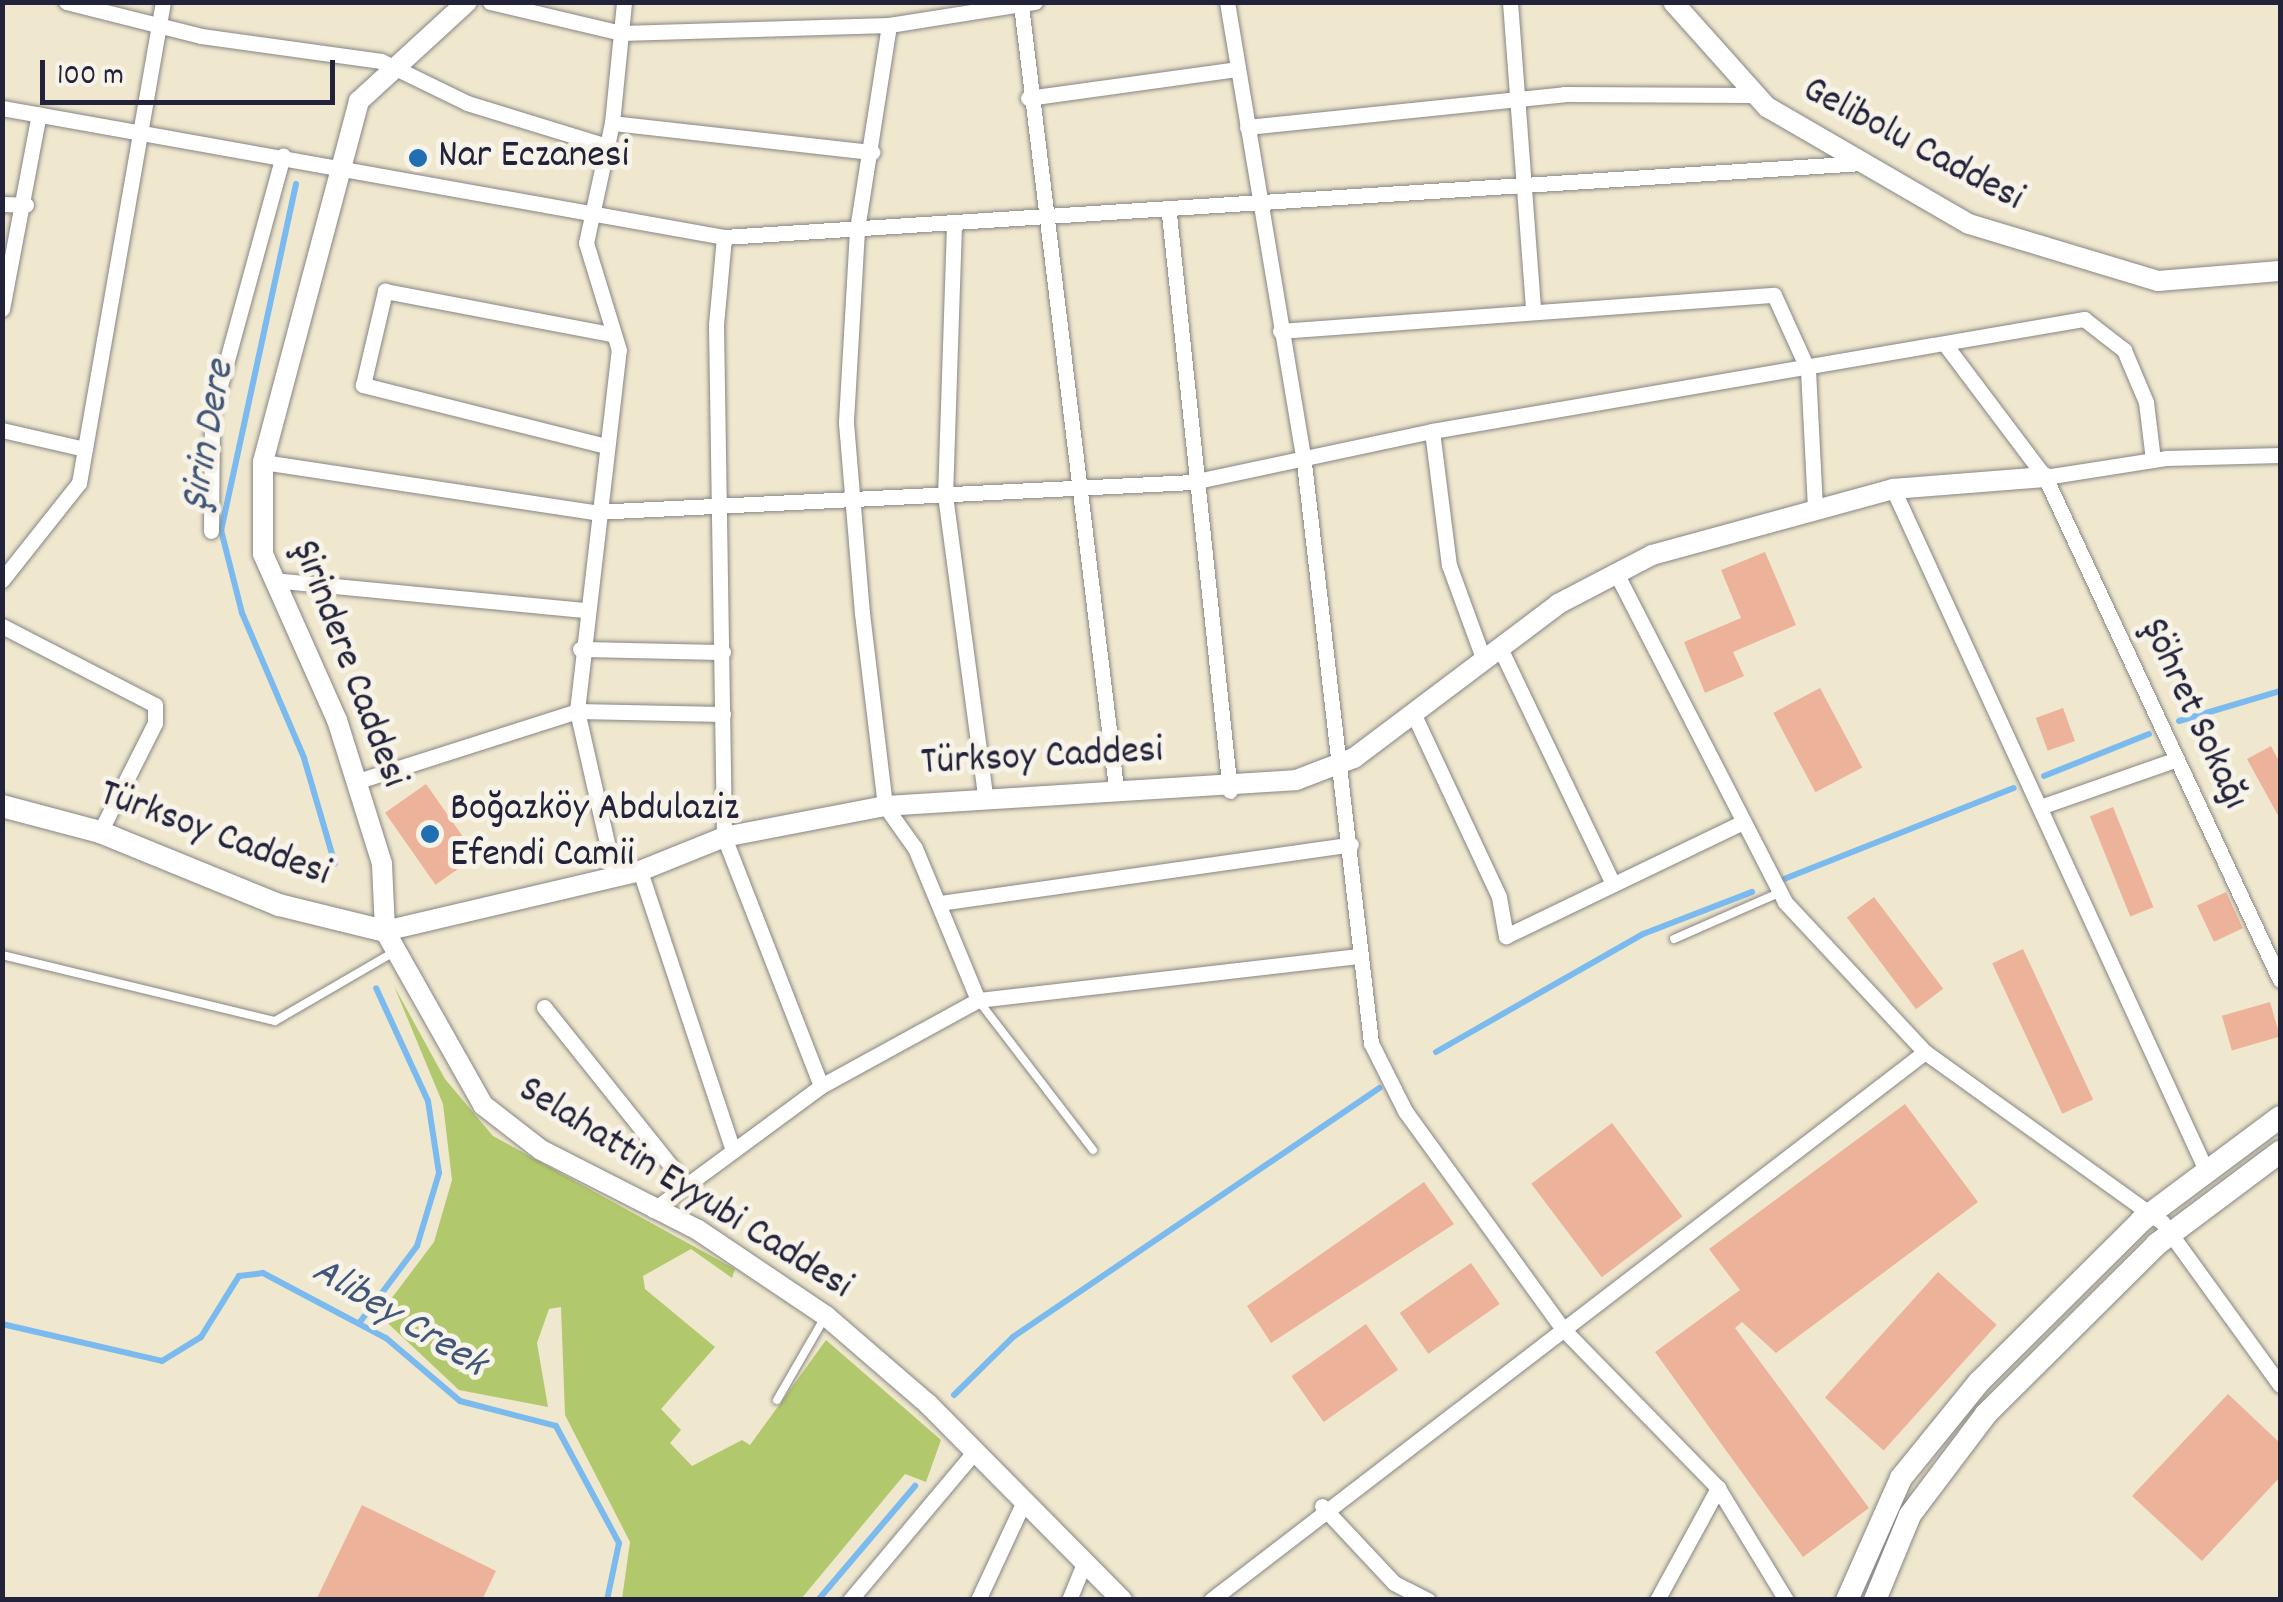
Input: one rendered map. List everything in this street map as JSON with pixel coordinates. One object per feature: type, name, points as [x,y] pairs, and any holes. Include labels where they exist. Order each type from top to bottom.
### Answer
[{"type":"main road","name":"Türksoy Caddesi","points":[[2,806],[100,832],[279,905],[390,941]]},
{"type":"main road","points":[[1848,1600],[1880,1513],[1912,1464],[1979,1382],[2151,1214],[2280,1118]]},
{"type":"main road","points":[[1875,1600],[1898,1538],[1952,1454],[2170,1234],[2280,1152]]},
{"type":"street","points":[[66,2],[160,25],[392,66],[467,103],[606,146]]},
{"type":"street","points":[[2,580],[69,498],[85,449],[164,2]]},
{"type":"street","name":"Şirindere Caddesi","points":[[390,941],[382,864],[355,782],[272,580],[264,462],[359,101],[392,66],[467,2]]},
{"type":"street","points":[[490,2],[621,34],[890,26],[1028,4],[1028,98],[1050,220],[1084,485],[1116,788]]},
{"type":"street","points":[[615,878],[577,712],[582,610],[619,350],[586,244],[589,213],[612,123],[624,2]]},
{"type":"street","points":[[1227,2],[1304,462],[1342,763],[1371,1042],[1405,1111],[1563,1329],[1718,1488],[1786,1600]]},
{"type":"street","points":[[1510,2],[1533,308]]},
{"type":"street","name":"Gelibolu Caddesi","points":[[1673,2],[1752,95],[1862,163],[1992,234],[2127,275],[2179,282],[2280,271]]},
{"type":"street","points":[[890,26],[857,230],[846,423],[853,501],[885,806],[939,903],[978,1000]]},
{"type":"street","points":[[1028,98],[1238,69]]},
{"type":"street","points":[[1247,128],[1518,100],[1752,95]]},
{"type":"street","points":[[2,108],[724,237],[1260,209],[1862,163]]},
{"type":"street","points":[[2,309],[26,205],[39,114]]},
{"type":"street","points":[[612,123],[872,152]]},
{"type":"street","points":[[210,531],[212,415],[283,156]]},
{"type":"street","points":[[2,204],[26,205]]},
{"type":"street","points":[[1169,214],[1192,482],[1230,790]]},
{"type":"street","points":[[954,225],[945,495],[985,795]]},
{"type":"street","points":[[724,237],[716,324],[723,507],[724,837],[821,1086]]},
{"type":"street","points":[[606,446],[363,385],[386,292],[611,334]]},
{"type":"street","points":[[1280,331],[1533,308],[1774,295],[1808,370],[1815,506]]},
{"type":"street","points":[[264,462],[594,512],[1192,482],[1304,462],[1432,432],[1947,348],[2084,319],[2124,350],[2146,402],[2153,460]]},
{"type":"street","name":"Şöhret Sokağı","points":[[1947,348],[2045,477],[2280,980]]},
{"type":"street","points":[[2,430],[85,449]]},
{"type":"street","points":[[1432,432],[1449,565],[1613,884]]},
{"type":"street","points":[[2045,477],[2153,460],[2280,455]]},
{"type":"street","name":"Türksoy Caddesi","points":[[390,941],[640,872],[724,837],[885,806],[985,795],[1116,788],[1230,790],[1342,763],[1491,652],[1614,571],[1815,506],[1893,489],[2045,477]]},
{"type":"street","points":[[1893,489],[2206,1170]]},
{"type":"street","points":[[1614,571],[1739,824],[1779,893],[1925,1052],[2151,1214],[2170,1234],[2280,1385]]},
{"type":"street","points":[[272,580],[582,610]]},
{"type":"street","points":[[2,626],[155,705],[155,722],[100,832]]},
{"type":"street","points":[[580,649],[724,652]]},
{"type":"street","points":[[355,782],[577,712],[724,714]]},
{"type":"street","points":[[1414,713],[1498,896],[1506,936],[1739,824]]},
{"type":"street","points":[[2040,807],[2177,759]]},
{"type":"street","points":[[939,903],[1351,844]]},
{"type":"street","points":[[640,872],[733,1151]]},
{"type":"street","name":"Selahattin Eyyubi Caddesi","points":[[390,941],[483,1105],[542,1150],[653,1210],[826,1316],[976,1450],[1122,1600]]},
{"type":"street","points":[[653,1210],[821,1086],[978,1000],[1360,956]]},
{"type":"street","points":[[544,1007],[686,1185]]},
{"type":"street","points":[[1211,1600],[1322,1506],[1563,1329],[1925,1052]]},
{"type":"street","points":[[850,1600],[976,1450]]},
{"type":"street","points":[[1657,1600],[1718,1488]]},
{"type":"street","points":[[978,1600],[1025,1498]]},
{"type":"street","points":[[1322,1506],[1394,1582],[1428,1600]]},
{"type":"street","points":[[1069,1600],[1085,1561]]},
{"type":"lane","points":[[1674,939],[1779,893]]},
{"type":"lane","points":[[2,955],[275,1021],[390,941]]},
{"type":"lane","points":[[978,1000],[1093,1150]]},
{"type":"lane","points":[[778,1400],[826,1316]]},
{"type":"green space","points":[[394,986],[445,1079],[493,1136],[735,1269],[732,1278],[691,1249],[643,1276],[645,1289],[715,1347],[661,1409],[681,1430],[670,1443],[692,1466],[742,1440],[750,1445],[826,1340],[941,1440],[926,1482],[905,1474],[801,1599],[622,1599],[630,1542],[565,1415],[561,1307],[549,1309],[537,1343],[548,1407],[459,1390],[379,1315],[434,1242],[452,1180],[443,1104]]},
{"type":"building","points":[[1765,552],[1796,625],[1733,652],[1744,676],[1705,693],[1684,642],[1741,618],[1721,570]]},
{"type":"building","points":[[1820,688],[1862,767],[1815,792],[1773,713]]},
{"type":"building","points":[[2063,708],[2075,741],[2048,751],[2036,718]]},
{"type":"building","points":[[2271,746],[2280,763],[2280,819],[2247,759]]},
{"type":"building","name":"Boğazköy Abdulaziz Efendi Camii","points":[[426,784],[476,856],[436,885],[385,813]]},
{"type":"building","points":[[2113,807],[2153,907],[2130,917],[2090,816]]},
{"type":"building","points":[[2226,892],[2243,928],[2214,942],[2197,906]]},
{"type":"building","points":[[1874,897],[1943,989],[1916,1009],[1847,917]]},
{"type":"building","points":[[2023,949],[2093,1099],[2062,1114],[1992,963]]},
{"type":"building","points":[[2270,1002],[2280,1037],[2232,1050],[2222,1016]]},
{"type":"building","points":[[1905,1104],[1978,1202],[1776,1353],[1742,1322],[1735,1328],[1869,1508],[1803,1557],[1655,1352],[1740,1290],[1709,1249]]},
{"type":"building","points":[[1612,1123],[1682,1216],[1602,1277],[1531,1184]]},
{"type":"building","points":[[1424,1182],[1454,1224],[1271,1343],[1247,1306]]},
{"type":"building","points":[[1471,1263],[1500,1304],[1428,1354],[1400,1313]]},
{"type":"building","points":[[1938,1272],[1997,1325],[1884,1450],[1825,1398]]},
{"type":"building","points":[[1366,1324],[1398,1370],[1324,1422],[1291,1376]]},
{"type":"building","points":[[2228,1394],[2280,1443],[2280,1477],[2202,1561],[2132,1496]]},
{"type":"building","points":[[362,1505],[496,1571],[482,1600],[316,1600]]},
{"type":"waterway","name":"Şirin Dere","points":[[296,184],[221,530],[242,613],[304,758],[335,864]]},
{"type":"waterway","points":[[2179,721],[2280,691]]},
{"type":"waterway","points":[[2044,776],[2149,734]]},
{"type":"waterway","points":[[1784,879],[2014,788]]},
{"type":"waterway","points":[[1436,1052],[1643,934],[1752,892]]},
{"type":"waterway","name":"Şirin Dere","points":[[360,1322],[417,1246],[439,1173],[428,1101],[376,988]]},
{"type":"waterway","points":[[954,1395],[1013,1337],[1380,1088]]},
{"type":"waterway","name":"Şirin Dere","points":[[2,1324],[162,1361],[201,1337],[239,1276],[263,1273],[386,1338],[460,1401],[556,1426],[619,1543],[607,1600]]},
{"type":"waterway","points":[[818,1600],[915,1486]]},
{"type":"place","name":"Nar Eczanesi","points":[[418,158]]},
{"type":"place","name":"Boğazköy Abdulaziz Efendi Camii","points":[[430,834]]},
{"type":"water label","name":"Alibey Creek","points":[[398,1319]]}]
